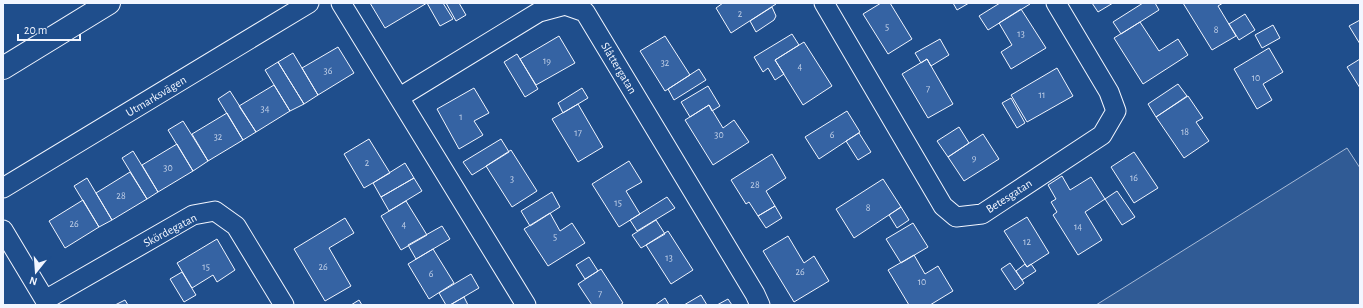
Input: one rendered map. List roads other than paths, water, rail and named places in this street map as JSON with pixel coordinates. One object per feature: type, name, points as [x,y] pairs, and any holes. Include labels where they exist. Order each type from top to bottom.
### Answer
[{"type":"street","points":[[3,68],[109,3]]},
{"type":"street","name":"Utmarksvägen","points":[[3,188],[309,3]]},
{"type":"street","points":[[342,3],[526,305]]},
{"type":"street","name":"Betesgatan","points":[[824,3],[943,206],[956,217],[982,214],[1102,134],[1116,111],[1109,92],[1056,3]]},
{"type":"street","name":"Slåttergatan","points":[[400,97],[539,12],[565,5],[585,12],[755,294],[760,305]]},
{"type":"street","name":"Skördegatan","points":[[3,230],[47,302],[193,215],[215,211],[236,226],[284,305]]}]
